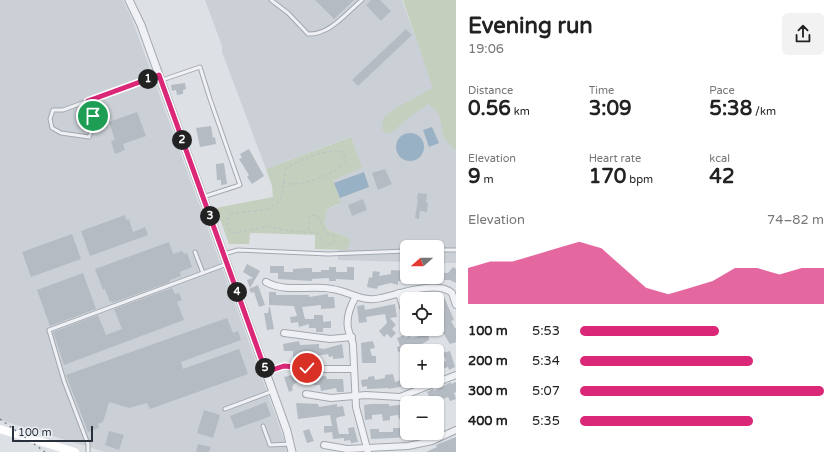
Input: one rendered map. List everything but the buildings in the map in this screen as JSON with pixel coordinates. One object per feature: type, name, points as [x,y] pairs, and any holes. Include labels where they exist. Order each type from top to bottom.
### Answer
[{"type":"main road","points":[[0,429],[75,452]]},
{"type":"street","points":[[129,0],[141,25],[273,391],[292,448]]},
{"type":"street","points":[[266,282],[273,286],[284,288],[332,289],[355,298],[373,300],[410,290],[446,289],[454,296],[456,305]]},
{"type":"street","points":[[398,293],[400,299]]},
{"type":"street","points":[[355,298],[350,307],[348,330],[352,338],[356,407],[368,450]]},
{"type":"street","points":[[284,333],[330,339],[352,338]]},
{"type":"street","points":[[266,372],[284,366],[315,369],[354,369]]},
{"type":"street","points":[[306,394],[331,398],[355,396],[400,397],[456,375]]},
{"type":"street","points":[[324,445],[347,449],[368,450],[419,445],[456,430]]},
{"type":"lane","points":[[271,0],[288,13],[308,34],[314,34],[327,30],[362,0]]},
{"type":"lane","points":[[88,101],[96,122],[89,137],[60,133],[52,128],[50,119],[53,110],[63,110],[88,101],[160,78],[200,67],[240,185],[203,197]]},
{"type":"lane","points":[[224,254],[238,250],[328,254],[400,251]]},
{"type":"lane","points":[[444,250],[456,250]]},
{"type":"lane","points":[[196,252],[203,273]]},
{"type":"lane","points":[[88,452],[88,444],[64,381],[49,330],[227,264]]},
{"type":"lane","points":[[225,409],[273,391]]},
{"type":"lane","points":[[263,426],[270,446],[292,448]]},
{"type":"path","points":[[284,183],[298,185],[337,170],[346,160],[346,156],[343,152],[333,150],[293,164],[286,168],[281,199],[278,203],[266,208],[231,214],[228,218],[228,229],[230,232],[235,233],[267,226],[293,232],[317,233],[327,245],[332,245],[336,240],[334,236],[326,232],[320,219],[316,215],[309,217],[309,232]]},
{"type":"shaded area","points":[[0,0],[123,0],[132,19],[287,447],[286,452],[105,452],[0,420]]},
{"type":"shaded area","points":[[205,0],[402,0],[434,88],[456,135],[456,263],[444,263],[444,240],[400,240],[400,262],[338,260],[338,250],[347,250],[349,238],[328,230],[324,223],[327,209],[338,205],[333,180],[350,137],[266,169],[222,52],[222,46]]},
{"type":"green space","points":[[403,0],[456,0],[456,149],[454,149],[444,138],[439,114],[429,104],[412,115],[391,133],[386,133],[382,129],[383,118],[396,108],[433,88]]},
{"type":"green space","points":[[351,137],[362,168],[333,180],[341,203],[327,209],[324,223],[328,230],[349,238],[350,242],[347,250],[315,249],[315,235],[250,233],[249,244],[229,244],[216,208],[273,197],[272,186],[266,169]]},
{"type":"water","points":[[432,127],[439,143],[429,147],[423,130]]},
{"type":"water","points":[[410,133],[416,134],[420,137],[423,141],[423,153],[420,157],[416,160],[410,161],[404,160],[400,157],[397,153],[396,147],[397,141],[400,137],[404,134]]},
{"type":"water","points":[[364,172],[369,187],[340,198],[334,183]]},
{"type":"railway","points":[[0,419],[45,452]]},
{"type":"route","points":[[93,116],[88,101],[159,75],[266,372],[277,367],[284,366],[307,368]]}]
